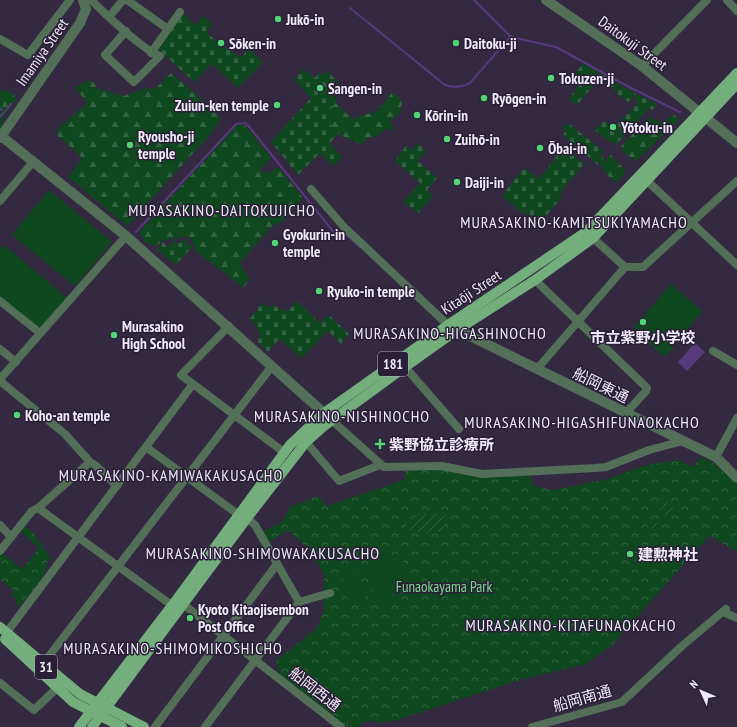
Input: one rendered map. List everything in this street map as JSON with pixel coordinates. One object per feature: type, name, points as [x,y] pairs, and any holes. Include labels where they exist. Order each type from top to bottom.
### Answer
[{"type":"main road","name":"Kitaōji Street","points":[[702,116],[737,72]]},
{"type":"main road","name":"Kitaōji Street","points":[[243,517],[306,442],[332,420],[405,367],[453,327],[535,280],[593,238],[644,178],[702,116],[737,84]]},
{"type":"main road","name":"Kitaōji Street","points":[[92,727],[178,605],[243,517],[285,453],[300,434],[324,413],[453,327],[586,232],[644,178]]},
{"type":"main road","name":"Kitaōji Street","points":[[78,727],[178,605]]},
{"type":"main road","name":"31","points":[[2,635],[43,664],[80,694],[93,707]]},
{"type":"main road","name":"31","points":[[2,635],[73,702],[93,707],[144,727]]},
{"type":"main road","name":"31","points":[[103,712],[122,727]]},
{"type":"street","points":[[0,39],[28,55],[70,0]]},
{"type":"street","name":"Imamiya Street","points":[[1,137],[80,23],[86,9],[83,0]]},
{"type":"street","points":[[91,0],[151,53],[160,56],[134,82],[105,55],[126,31]]},
{"type":"street","points":[[109,17],[123,0]]},
{"type":"street","points":[[127,0],[168,29]]},
{"type":"street","points":[[642,66],[707,0]]},
{"type":"street","points":[[727,0],[737,10]]},
{"type":"street","name":"Daitokuji Street","points":[[550,1],[642,66],[737,143]]},
{"type":"street","points":[[151,53],[180,12]]},
{"type":"street","points":[[1,137],[126,236],[229,326],[380,465],[384,467],[442,466],[482,474],[595,468],[606,467],[649,450],[683,441]]},
{"type":"street","points":[[0,201],[33,162]]},
{"type":"street","points":[[644,178],[737,265]]},
{"type":"street","points":[[536,369],[625,268],[643,267],[737,181]]},
{"type":"street","points":[[311,189],[344,227],[453,327]]},
{"type":"street","points":[[117,486],[95,464],[90,462],[65,434],[0,380],[126,236]]},
{"type":"street","points":[[593,238],[625,268]]},
{"type":"street","points":[[535,280],[647,388],[646,392],[626,413]]},
{"type":"street","points":[[0,301],[40,333]]},
{"type":"street","points":[[229,326],[181,376],[285,453]]},
{"type":"street","name":"船岡東通","points":[[453,327],[716,457],[737,478]]},
{"type":"street","points":[[0,349],[16,362]]},
{"type":"street","points":[[713,352],[737,365]]},
{"type":"street","points":[[43,664],[272,366]]},
{"type":"street","points":[[405,367],[459,429]]},
{"type":"street","points":[[2,635],[78,538],[193,384]]},
{"type":"street","points":[[716,457],[737,418]]},
{"type":"street","points":[[306,442],[339,481],[380,465]]},
{"type":"street","points":[[146,447],[255,525],[299,602]]},
{"type":"street","points":[[0,551],[32,511],[38,508],[90,462]]},
{"type":"street","name":"船岡西通","points":[[38,508],[117,567],[223,635],[341,727]]},
{"type":"street","points":[[0,525],[11,537]]},
{"type":"street","points":[[155,727],[277,564]]},
{"type":"street","points":[[205,727],[299,602],[330,593]]},
{"type":"street","name":"船岡南通","points":[[532,727],[622,702],[683,645],[725,610],[737,618]]},
{"type":"street","points":[[0,684],[34,710],[57,688]]},
{"type":"green space","points":[[183,14],[196,25],[203,16],[212,24],[206,32],[225,49],[227,47],[240,58],[249,49],[263,62],[238,88],[212,64],[194,82],[158,49]]},
{"type":"green space","points":[[583,64],[621,85],[615,92],[609,85],[598,80],[577,105],[569,99],[582,81],[574,75]]},
{"type":"green space","points":[[303,69],[315,78],[319,73],[322,75],[326,71],[338,81],[337,84],[341,87],[333,96],[338,100],[329,111],[336,117],[330,124],[339,133],[330,143],[342,157],[333,166],[320,153],[298,175],[271,142],[311,98],[294,80]]},
{"type":"green space","name":"Ryousho-ji temple","points":[[171,73],[197,95],[221,119],[213,131],[127,226],[68,177],[82,158],[56,134],[60,127],[87,103],[75,87],[91,80],[99,89],[124,96],[142,89],[156,88]]},
{"type":"green space","points":[[622,86],[636,94],[628,102],[616,93]]},
{"type":"green space","points":[[6,90],[14,94],[16,100],[2,119],[3,127],[0,130],[0,92]]},
{"type":"green space","points":[[392,93],[398,96],[402,102],[400,113],[390,121],[394,131],[386,128],[379,135],[367,138],[363,144],[327,130],[327,106],[334,101],[352,119],[377,111]]},
{"type":"green space","points":[[638,94],[657,104],[652,110],[649,108],[616,145],[613,141],[611,143],[595,130],[604,121],[614,127],[638,103],[634,99]]},
{"type":"green space","points":[[674,115],[680,119],[636,161],[623,152],[621,146],[650,117],[655,121],[662,122]]},
{"type":"green space","points":[[568,123],[603,151],[600,155],[604,159],[598,165],[563,135],[566,131],[563,128]]},
{"type":"green space","points":[[237,125],[245,125],[271,158],[261,169],[265,174],[278,167],[303,198],[283,221],[272,226],[240,263],[249,279],[244,288],[195,251],[193,243],[188,236],[178,239],[176,237],[169,241],[165,239],[156,246],[145,242],[139,232]]},
{"type":"green space","points":[[418,143],[426,151],[418,161],[437,178],[427,190],[433,196],[418,213],[404,201],[420,183],[395,161],[406,146],[412,150]]},
{"type":"green space","points":[[567,151],[584,164],[560,193],[562,197],[540,223],[528,213],[525,215],[502,196],[524,168],[539,179],[560,152],[564,155]]},
{"type":"green space","points":[[611,155],[626,171],[615,183],[604,171],[601,164]]},
{"type":"green space","points":[[49,190],[112,242],[75,286],[12,235]]},
{"type":"green space","points":[[183,239],[192,247],[176,265],[157,250],[163,242],[168,247],[174,240],[179,244]]},
{"type":"green space","points":[[4,245],[67,298],[40,328],[0,297],[0,250]]},
{"type":"green space","points":[[671,284],[702,311],[665,357],[645,340],[634,327]]},
{"type":"green space","points":[[297,301],[320,323],[329,315],[349,334],[341,344],[328,331],[301,358],[279,339],[268,352],[257,341],[261,336],[258,332],[257,326],[250,319],[262,303],[269,308],[273,304],[278,308],[288,311]]},
{"type":"green space","name":"Funaokayama Park","points":[[701,457],[715,464],[737,484],[737,551],[709,536],[612,645],[586,664],[520,680],[397,720],[379,723],[374,721],[363,722],[359,727],[348,727],[281,677],[276,661],[317,628],[324,610],[324,574],[310,550],[288,530],[268,543],[262,532],[282,522],[290,507],[318,496],[327,506],[404,480],[405,471],[436,469],[483,477],[531,476],[533,486],[554,490],[607,479],[646,465],[678,460],[693,467]]},
{"type":"green space","points":[[662,498],[675,509],[675,511],[660,526],[648,529],[647,528],[652,520],[658,524],[666,516],[656,505]]},
{"type":"green space","points":[[440,513],[445,516],[447,522],[443,531],[420,533],[407,529],[406,525],[409,521],[417,516]]},
{"type":"green space","points":[[25,526],[35,535],[51,559],[47,561],[45,572],[33,591],[20,607],[15,603],[17,600],[11,595],[14,591],[0,579],[0,555],[2,553],[22,569],[39,548],[20,531]]},
{"type":"green space","points":[[396,557],[401,558],[404,562],[408,575],[408,588],[401,595],[376,602],[366,566]]},
{"type":"green space","points":[[359,569],[367,604],[355,605],[348,600],[343,580],[350,571]]},
{"type":"shaded area","points":[[695,343],[705,352],[687,371],[678,362]]},
{"type":"waterway","points":[[474,0],[511,37],[556,47],[629,87],[680,112]]},
{"type":"waterway","points":[[350,8],[445,85],[451,87],[470,83],[511,36]]},
{"type":"waterway","points":[[0,117],[11,104]]},
{"type":"waterway","points":[[136,232],[236,124],[246,123],[336,235],[345,234],[360,247]]},
{"type":"place","name":"Jukō-in","points":[[278,19]]},
{"type":"place","name":"Sōken-in","points":[[221,43]]},
{"type":"place","name":"Daitoku-ji","points":[[456,43]]},
{"type":"place","name":"Tokuzen-ji","points":[[551,78]]},
{"type":"place","name":"Sangen-in","points":[[320,88]]},
{"type":"place","name":"Ryōgen-in","points":[[484,98]]},
{"type":"place","name":"Zuiun-ken temple","points":[[277,105]]},
{"type":"place","name":"Kōrin-in","points":[[417,115]]},
{"type":"place","name":"Yōtoku-in","points":[[613,127]]},
{"type":"place","name":"Zuihō-in","points":[[447,139]]},
{"type":"place","name":"Ryousho-ji temple","points":[[130,145]]},
{"type":"place","name":"Ōbai-in","points":[[540,148]]},
{"type":"place","name":"Daiji-in","points":[[457,182]]},
{"type":"place","name":"Gyokurin-in temple","points":[[275,243]]},
{"type":"place","name":"Ryuko-in temple","points":[[319,291]]},
{"type":"place","name":"市立紫野小学校","points":[[643,322]]},
{"type":"place","name":"Murasakino High School","points":[[114,335]]},
{"type":"place","name":"Koho-an temple","points":[[17,415]]},
{"type":"place","name":"紫野協立診療所","points":[[380,444]]},
{"type":"place","name":"建勲神社","points":[[630,554]]},
{"type":"place","name":"Kyoto Kitaojisembon Post Office","points":[[190,618]]},
{"type":"district","name":"MURASAKINO-DAITOKUJICHO","points":[[222,210]]},
{"type":"district","name":"MURASAKINO-KAMITSUKIYAMACHO","points":[[574,222]]},
{"type":"district","name":"MURASAKINO-HIGASHINOCHO","points":[[450,333]]},
{"type":"district","name":"MURASAKINO-NISHINOCHO","points":[[342,416]]},
{"type":"district","name":"MURASAKINO-HIGASHIFUNAOKACHO","points":[[582,422]]},
{"type":"district","name":"MURASAKINO-KAMIWAKAKUSACHO","points":[[171,475]]},
{"type":"district","name":"MURASAKINO-SHIMOWAKAKUSACHO","points":[[263,553]]},
{"type":"district","name":"MURASAKINO-KITAFUNAOKACHO","points":[[571,625]]},
{"type":"district","name":"MURASAKINO-SHIMOMIKOSHICHO","points":[[173,648]]}]
